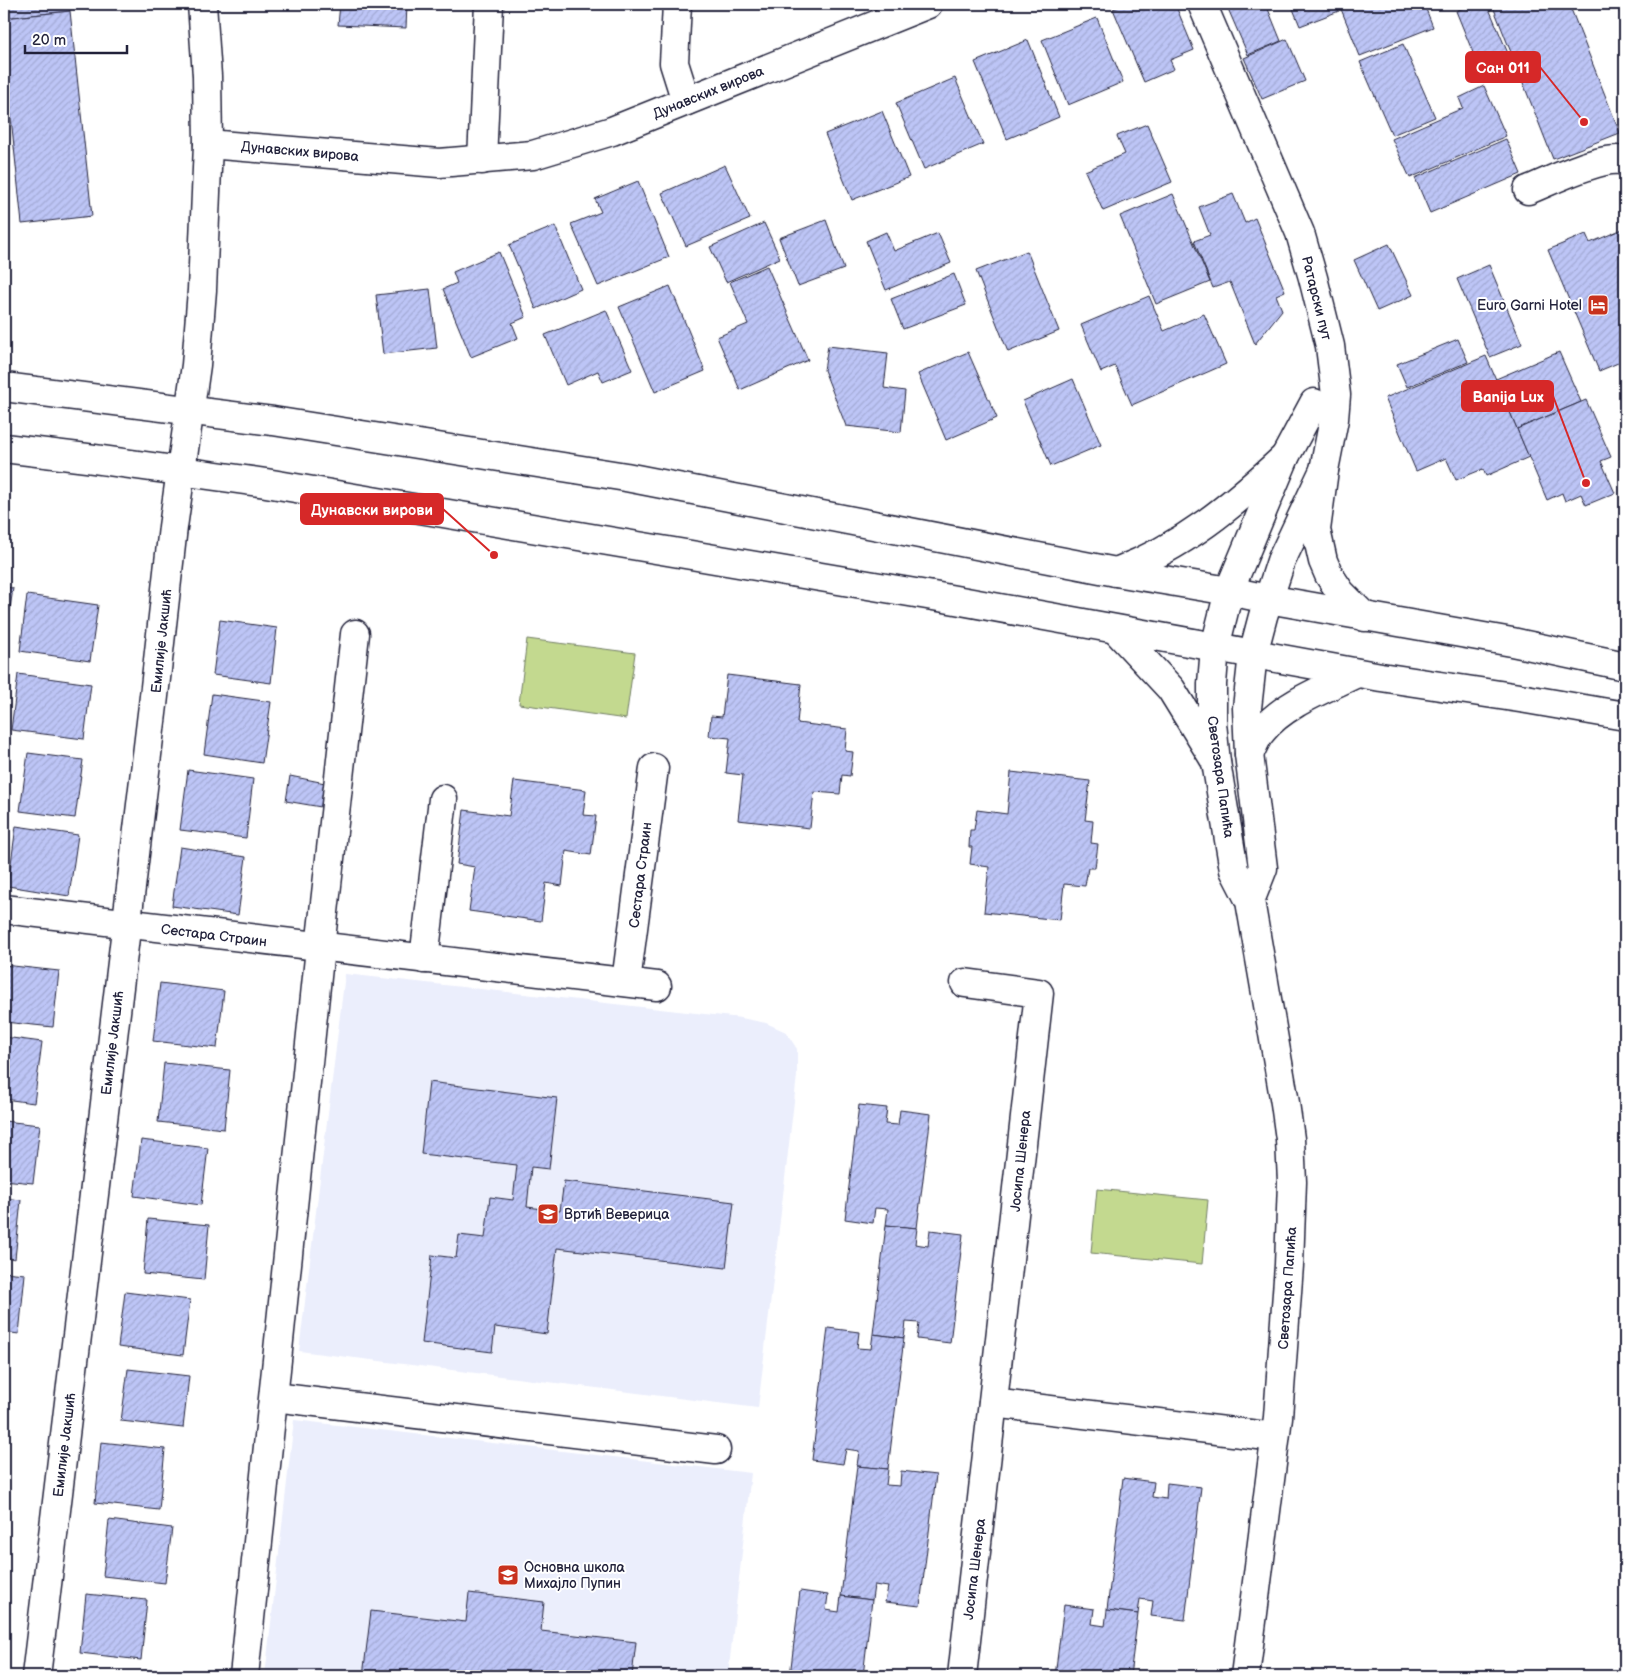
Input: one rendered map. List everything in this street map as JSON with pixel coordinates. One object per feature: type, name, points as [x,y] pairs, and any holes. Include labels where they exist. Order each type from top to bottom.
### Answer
[{"type":"street","points":[[190,410],[202,290],[208,144],[207,76],[202,4]]},
{"type":"street","points":[[482,160],[489,4]]},
{"type":"street","points":[[677,4],[674,63],[686,101]]},
{"type":"street","name":"Дунавских вирова","points":[[208,144],[440,163],[533,154],[571,145],[612,132],[928,4]]},
{"type":"street","name":"Ратарски пут","points":[[1202,4],[1300,233],[1330,346],[1336,395],[1334,419],[1324,470],[1281,561],[1268,600]]},
{"type":"street","points":[[1528,190],[1602,160],[1620,159],[1625,161]]},
{"type":"street","points":[[4,387],[273,421],[626,477],[1116,572],[1512,642],[1625,666]]},
{"type":"street","points":[[1229,591],[1285,457],[1314,403]]},
{"type":"street","name":"Емилије Јакшић","points":[[36,1676],[173,527],[190,410]]},
{"type":"street","points":[[4,448],[266,483],[939,596],[1116,630],[1619,717]]},
{"type":"street","points":[[1116,572],[1138,564],[1216,518],[1285,457]]},
{"type":"street","points":[[1324,470],[1316,530],[1323,560],[1329,575],[1341,593],[1365,617]]},
{"type":"street","name":"Светозара Папића","points":[[1229,591],[1215,647],[1212,723],[1216,762],[1234,870],[1250,901],[1290,1139],[1292,1182],[1291,1229],[1275,1437],[1245,1676]]},
{"type":"street","points":[[1250,901],[1263,868],[1249,754],[1248,708],[1254,654],[1268,600]]},
{"type":"street","points":[[1116,630],[1171,689],[1216,762]]},
{"type":"street","points":[[244,1676],[320,948],[355,634]]},
{"type":"street","points":[[1249,754],[1262,731],[1276,717],[1357,672]]},
{"type":"street","name":"Сестара Страин","points":[[626,982],[654,768]]},
{"type":"street","points":[[424,959],[443,800]]},
{"type":"street","name":"Сестара Страин","points":[[4,910],[657,986]]},
{"type":"street","name":"Јосипа Шенера","points":[[962,1676],[1039,993],[965,983]]},
{"type":"street","points":[[274,1397],[716,1450]]},
{"type":"street","points":[[993,1402],[1275,1437]]},
{"type":"shaded area","name":"Вртић Веверица","points":[[345,974],[741,1018],[766,1023],[786,1032],[797,1049],[797,1076],[758,1408],[299,1351]]},
{"type":"shaded area","name":"Основна школа Михајло Пупин","points":[[294,1420],[751,1473],[728,1676],[265,1676]]},
{"type":"green space","points":[[527,639],[635,653],[626,719],[519,704]]},
{"type":"green space","points":[[1097,1189],[1208,1200],[1202,1264],[1091,1253]]},
{"type":"building","points":[[4,4],[69,4],[70,11],[4,18]]},
{"type":"building","points":[[340,4],[407,4],[406,28],[338,25]]},
{"type":"building","points":[[1126,4],[1175,4],[1194,50],[1170,60],[1174,69],[1144,82],[1113,9]]},
{"type":"building","points":[[1226,4],[1266,4],[1281,41],[1248,55]]},
{"type":"building","points":[[1291,4],[1336,4],[1339,11],[1300,26]]},
{"type":"building","points":[[1339,4],[1424,4],[1433,27],[1360,56]]},
{"type":"building","points":[[1473,4],[1487,4],[1510,58],[1480,70],[1456,11]]},
{"type":"building","points":[[1492,4],[1569,4],[1620,133],[1553,159]]},
{"type":"building","points":[[1616,4],[1625,4],[1625,19],[1623,20]]},
{"type":"building","points":[[70,11],[92,216],[22,224],[4,50],[4,18]]},
{"type":"building","points":[[1097,18],[1123,82],[1068,105],[1042,40]]},
{"type":"building","points":[[1287,39],[1305,81],[1262,99],[1244,58]]},
{"type":"building","points":[[1028,40],[1059,117],[1007,139],[975,62]]},
{"type":"building","points":[[1403,44],[1435,117],[1392,135],[1360,62]]},
{"type":"building","points":[[955,78],[983,144],[924,169],[896,103]]},
{"type":"building","points":[[1484,86],[1506,136],[1410,178],[1392,139],[1463,108],[1459,98]]},
{"type":"building","points":[[882,111],[909,177],[852,200],[825,134]]},
{"type":"building","points":[[1147,124],[1172,182],[1103,211],[1085,171],[1125,154],[1117,136]]},
{"type":"building","points":[[1506,139],[1521,174],[1430,213],[1415,178]]},
{"type":"building","points":[[725,165],[750,219],[686,246],[662,193]]},
{"type":"building","points":[[638,181],[669,257],[598,286],[571,224],[601,212],[595,199]]},
{"type":"building","points":[[1173,194],[1210,282],[1156,304],[1120,216]]},
{"type":"building","points":[[1233,194],[1245,223],[1255,218],[1285,291],[1276,295],[1282,310],[1255,344],[1230,282],[1213,288],[1194,241],[1210,235],[1199,207]]},
{"type":"building","points":[[826,220],[844,269],[798,286],[779,238]]},
{"type":"building","points":[[764,223],[780,258],[726,282],[710,247]]},
{"type":"building","points":[[555,226],[581,289],[536,309],[509,245]]},
{"type":"building","name":"Euro Garni Hotel","points":[[1625,228],[1625,360],[1599,371],[1548,250],[1586,234],[1590,243]]},
{"type":"building","points":[[886,232],[894,251],[938,233],[951,263],[886,290],[866,241]]},
{"type":"building","points":[[1389,244],[1413,295],[1377,311],[1354,260]]},
{"type":"building","points":[[1027,251],[1059,331],[1008,352],[976,271]]},
{"type":"building","points":[[499,252],[526,317],[512,323],[518,338],[471,357],[443,289],[457,283],[453,272]]},
{"type":"building","points":[[1489,265],[1522,344],[1490,357],[1457,279]]},
{"type":"building","points":[[767,266],[808,360],[740,390],[717,337],[748,324],[730,282]]},
{"type":"building","points":[[954,274],[966,305],[903,329],[891,299]]},
{"type":"building","points":[[670,286],[705,371],[655,392],[619,307]]},
{"type":"building","points":[[430,289],[437,348],[383,354],[376,295]]},
{"type":"building","points":[[1149,296],[1164,331],[1204,314],[1226,364],[1132,405],[1115,366],[1101,372],[1081,325]]},
{"type":"building","points":[[606,310],[632,370],[603,382],[598,371],[566,385],[545,335]]},
{"type":"building","points":[[1458,339],[1468,362],[1407,387],[1397,364]]},
{"type":"building","points":[[828,346],[888,353],[884,388],[905,391],[901,432],[846,426],[824,370]]},
{"type":"building","points":[[968,352],[997,418],[946,440],[918,374]]},
{"type":"building","points":[[1559,352],[1581,402],[1517,429],[1496,379]]},
{"type":"building","points":[[1486,356],[1529,457],[1486,476],[1483,469],[1456,480],[1446,458],[1416,471],[1385,398]]},
{"type":"building","points":[[1073,379],[1101,445],[1051,466],[1023,401]]},
{"type":"building","points":[[1586,400],[1611,457],[1601,461],[1615,493],[1586,505],[1581,494],[1565,501],[1562,493],[1547,500],[1517,429]]},
{"type":"building","points":[[4,587],[13,588],[6,637],[4,637]]},
{"type":"building","points":[[27,595],[98,605],[90,661],[20,651]]},
{"type":"building","points":[[220,620],[277,628],[271,683],[213,675]]},
{"type":"building","points":[[18,674],[91,684],[84,739],[11,730]]},
{"type":"building","points":[[727,675],[801,684],[797,723],[847,729],[845,751],[853,752],[850,776],[842,775],[840,794],[814,792],[810,828],[738,820],[743,775],[726,773],[730,738],[709,736],[711,716],[722,717]]},
{"type":"building","points":[[212,694],[271,702],[262,763],[204,754]]},
{"type":"building","points":[[28,753],[83,760],[75,818],[20,811]]},
{"type":"building","points":[[188,770],[253,779],[246,838],[180,830]]},
{"type":"building","points":[[1011,772],[1090,781],[1085,820],[1093,821],[1091,843],[1098,844],[1095,868],[1088,868],[1085,886],[1064,884],[1060,920],[984,912],[989,867],[970,864],[972,847],[969,847],[970,830],[974,830],[977,810],[1007,814]]},
{"type":"building","points":[[290,776],[325,783],[321,807],[286,801]]},
{"type":"building","points":[[514,781],[586,790],[583,815],[596,816],[591,855],[566,851],[562,886],[546,883],[541,921],[469,911],[475,867],[457,864],[464,810],[509,816]]},
{"type":"building","points":[[16,826],[78,835],[69,896],[8,886]]},
{"type":"building","points":[[180,847],[246,857],[238,915],[172,906]]},
{"type":"building","points":[[4,965],[59,971],[53,1027],[4,1022]]},
{"type":"building","points":[[160,983],[224,991],[217,1048],[153,1041]]},
{"type":"building","points":[[4,1037],[42,1042],[34,1103],[4,1099]]},
{"type":"building","points":[[164,1063],[230,1070],[224,1129],[158,1122]]},
{"type":"building","points":[[429,1082],[557,1098],[549,1169],[531,1167],[527,1207],[560,1211],[564,1181],[734,1202],[726,1268],[557,1248],[547,1334],[495,1327],[492,1352],[422,1343],[432,1255],[456,1258],[459,1235],[485,1238],[490,1197],[513,1200],[517,1165],[421,1154]]},
{"type":"building","points":[[859,1105],[887,1108],[885,1124],[898,1125],[900,1110],[931,1114],[917,1228],[886,1225],[888,1209],[875,1208],[873,1223],[845,1219]]},
{"type":"building","points":[[4,1121],[40,1125],[33,1183],[4,1180]]},
{"type":"building","points":[[141,1140],[208,1148],[201,1205],[134,1196]]},
{"type":"building","points":[[4,1198],[21,1200],[15,1259],[4,1257]]},
{"type":"building","points":[[148,1219],[209,1225],[204,1280],[143,1274]]},
{"type":"building","points":[[886,1225],[917,1228],[915,1244],[928,1246],[930,1230],[963,1234],[950,1343],[917,1339],[919,1323],[906,1322],[904,1338],[873,1334]]},
{"type":"building","points":[[4,1272],[25,1274],[19,1334],[4,1332]]},
{"type":"building","points":[[125,1292],[190,1300],[183,1355],[118,1347]]},
{"type":"building","points":[[828,1328],[859,1332],[857,1348],[871,1349],[873,1334],[904,1338],[888,1469],[857,1466],[859,1451],[846,1449],[843,1464],[812,1460]]},
{"type":"building","points":[[128,1369],[189,1376],[183,1428],[121,1421]]},
{"type":"building","points":[[101,1442],[165,1449],[159,1510],[95,1503]]},
{"type":"building","points":[[857,1466],[888,1469],[886,1485],[900,1486],[901,1471],[936,1475],[920,1606],[885,1602],[888,1587],[874,1585],[872,1600],[841,1596]]},
{"type":"building","points":[[1123,1478],[1154,1482],[1152,1497],[1166,1499],[1167,1483],[1201,1487],[1185,1620],[1151,1616],[1153,1601],[1140,1599],[1138,1614],[1107,1610]]},
{"type":"building","points":[[109,1520],[172,1528],[165,1583],[103,1576]]},
{"type":"building","points":[[800,1591],[828,1595],[826,1610],[839,1612],[841,1596],[872,1600],[863,1676],[790,1676]]},
{"type":"building","points":[[469,1593],[544,1602],[541,1631],[636,1642],[632,1676],[363,1676],[371,1611],[466,1622]]},
{"type":"building","points":[[86,1594],[147,1600],[141,1660],[80,1653]]},
{"type":"building","points":[[1064,1605],[1094,1609],[1092,1624],[1105,1626],[1107,1610],[1138,1614],[1130,1676],[1055,1676]]},
{"type":"place","name":"Сан 011","points":[[1584,122]]},
{"type":"place","name":"Euro Garni Hotel","points":[[1598,305]]},
{"type":"place","name":"Banija Lux","points":[[1586,483]]},
{"type":"place","name":"Дунавски вирови","points":[[494,555]]},
{"type":"place","name":"Вртић Веверица","points":[[548,1214]]},
{"type":"place","name":"Основна школа Михајло Пупин","points":[[508,1575]]}]
